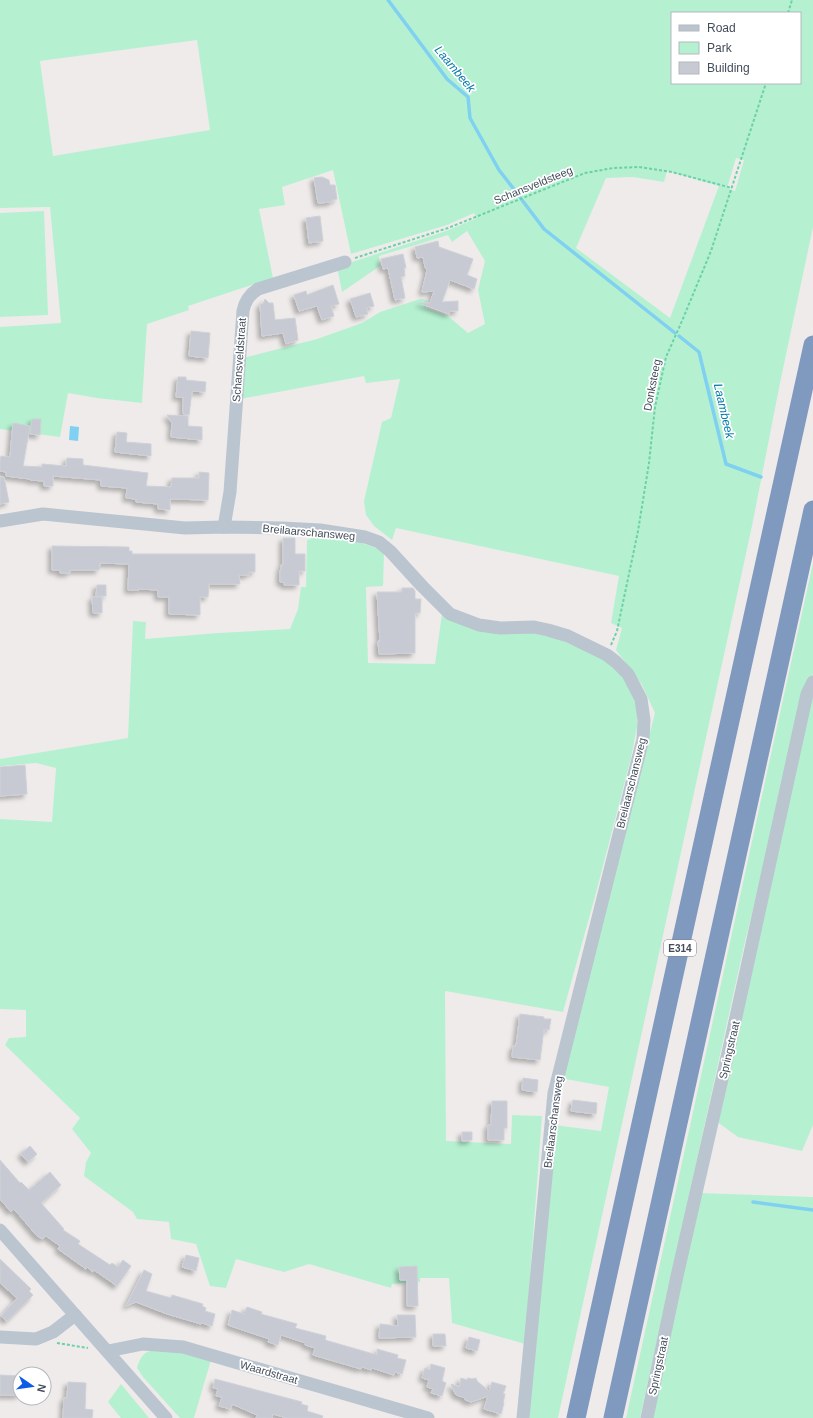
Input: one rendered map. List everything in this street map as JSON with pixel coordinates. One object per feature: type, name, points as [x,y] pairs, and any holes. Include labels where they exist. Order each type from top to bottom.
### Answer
[{"type":"highway","name":"E314","points":[[576,1418],[813,345]]},
{"type":"highway","points":[[613,1418],[813,510]]},
{"type":"street","name":"Schansveldstraat","points":[[224,527],[230,492],[243,311],[245,303],[250,294],[258,289],[345,262]]},
{"type":"street","name":"Breilaarschansweg","points":[[0,521],[43,514],[185,528],[224,527],[320,530],[365,537],[379,542],[390,551],[450,614],[479,625],[500,628],[534,627],[568,636],[607,655],[628,674],[641,699],[644,720],[643,739],[554,1093],[523,1418]]},
{"type":"street","name":"Springstraat","points":[[647,1418],[677,1276],[807,694],[813,682]]},
{"type":"street","points":[[0,1230],[166,1418]]},
{"type":"street","points":[[0,1337],[36,1339],[53,1332],[75,1315]]},
{"type":"street","name":"Waardstraat","points":[[108,1351],[143,1344],[183,1347],[428,1418]]},
{"type":"path","points":[[788,12],[792,0]]},
{"type":"path","name":"Donksteeg","points":[[607,655],[617,631],[638,531],[649,463],[655,406],[666,358],[711,251],[766,84]]},
{"type":"path","name":"Schansveldsteeg","points":[[345,262],[448,228],[585,173],[606,169],[639,167],[672,172],[732,188]]},
{"type":"path","points":[[36,1339],[108,1351]]},
{"type":"green space","points":[[0,0],[813,0],[813,227],[752,526],[558,1418],[526,1418],[554,1125],[601,1131],[609,1087],[560,1078],[655,713],[642,685],[616,650],[622,628],[611,623],[619,576],[396,528],[392,540],[374,526],[366,515],[364,501],[382,422],[391,418],[400,379],[366,383],[364,376],[240,399],[243,358],[317,339],[362,323],[380,312],[420,299],[427,301],[426,308],[448,316],[468,333],[485,324],[478,290],[485,261],[467,231],[452,242],[448,235],[379,256],[380,266],[342,292],[337,267],[446,231],[477,218],[474,213],[447,225],[351,254],[333,170],[282,187],[285,205],[259,209],[273,278],[188,306],[189,310],[147,324],[142,403],[68,393],[60,437],[0,429],[0,327],[61,323],[50,207],[0,208]],"holes":[[[197,40],[210,130],[53,156],[40,61]],[[736,158],[744,160],[735,191],[727,188]],[[667,171],[719,186],[670,318],[576,248],[606,178],[633,177],[664,182]]]},
{"type":"green space","points":[[44,211],[48,315],[0,317],[0,213]]},
{"type":"green space","points":[[312,535],[344,537],[379,549],[384,554],[383,586],[366,587],[368,663],[435,664],[442,614],[539,631],[601,657],[622,674],[635,694],[637,727],[631,758],[563,1012],[445,991],[446,1141],[511,1144],[512,1115],[542,1116],[525,1344],[452,1323],[449,1278],[420,1278],[420,1282],[392,1284],[391,1288],[309,1264],[284,1272],[236,1259],[226,1288],[210,1286],[196,1244],[171,1239],[169,1222],[137,1219],[133,1212],[84,1176],[86,1162],[91,1153],[72,1129],[80,1118],[5,1045],[9,1038],[26,1037],[26,1010],[0,1009],[0,819],[52,822],[56,768],[36,763],[0,766],[0,759],[128,738],[133,621],[146,622],[145,639],[290,629],[298,609],[301,587],[306,587],[307,540],[311,539]]},
{"type":"green space","points":[[813,563],[813,674],[809,680],[744,946],[640,1418],[626,1418],[766,777]]},
{"type":"green space","points":[[813,691],[813,1125],[802,1151],[738,1137],[716,1121]]},
{"type":"green space","points":[[700,1193],[813,1197],[813,1418],[652,1418]]},
{"type":"green space","points":[[170,1350],[211,1360],[194,1418],[180,1418],[143,1377],[137,1368],[139,1361],[145,1353]]},
{"type":"green space","points":[[121,1384],[149,1418],[121,1418],[108,1402]]},
{"type":"water","points":[[70,426],[79,427],[78,441],[69,440]]},
{"type":"building","points":[[322,177],[329,180],[330,185],[335,185],[337,199],[332,200],[332,202],[318,203],[314,178]]},
{"type":"building","points":[[320,216],[323,241],[309,243],[306,218]]},
{"type":"building","points":[[438,241],[439,247],[473,259],[467,275],[477,279],[474,289],[450,280],[442,302],[458,301],[458,311],[450,311],[449,314],[419,303],[430,303],[434,291],[422,292],[427,270],[423,257],[417,258],[415,247]]},
{"type":"building","points":[[403,254],[406,268],[404,268],[405,276],[401,277],[405,298],[395,300],[388,268],[383,269],[381,259]]},
{"type":"building","points":[[333,285],[339,304],[331,306],[334,316],[322,320],[317,306],[299,311],[294,295],[306,291],[307,295]]},
{"type":"building","points":[[370,293],[374,306],[366,308],[368,314],[356,317],[350,299]]},
{"type":"building","points":[[265,299],[269,303],[273,303],[275,320],[295,318],[298,340],[286,344],[283,333],[262,336],[260,304],[263,304]]},
{"type":"building","points":[[191,331],[210,333],[208,358],[189,356]]},
{"type":"building","points":[[178,377],[186,377],[186,380],[206,382],[205,392],[192,391],[189,415],[183,414],[183,397],[176,397]]},
{"type":"building","points":[[167,415],[188,416],[188,426],[202,427],[202,440],[171,437],[172,423]]},
{"type":"building","points":[[32,419],[41,419],[40,435],[30,434]]},
{"type":"building","points":[[13,423],[30,426],[23,466],[42,467],[42,464],[66,466],[67,458],[83,459],[83,465],[148,473],[146,486],[171,487],[172,478],[199,478],[199,472],[209,473],[208,500],[170,499],[170,510],[158,509],[158,504],[136,502],[136,499],[126,498],[127,488],[101,486],[101,480],[53,476],[53,486],[44,486],[44,481],[6,476],[6,472],[0,471],[0,461],[1,456],[10,457]]},
{"type":"building","points":[[117,432],[127,433],[126,442],[151,444],[151,456],[115,452]]},
{"type":"building","points":[[0,477],[4,477],[9,502],[0,504]]},
{"type":"building","points":[[283,538],[295,538],[295,554],[305,554],[305,571],[299,571],[299,585],[284,585],[284,582],[280,582],[280,570],[281,565],[283,565]]},
{"type":"building","points":[[52,546],[129,547],[129,551],[132,551],[132,554],[255,554],[255,572],[249,572],[249,575],[239,575],[240,584],[209,584],[208,597],[200,597],[200,615],[169,614],[169,597],[158,597],[158,590],[128,590],[129,564],[100,563],[99,570],[70,570],[70,573],[60,573],[60,570],[52,570]]},
{"type":"building","points":[[97,585],[106,585],[106,596],[96,596]]},
{"type":"building","points":[[402,588],[413,588],[415,591],[415,599],[421,599],[420,613],[415,613],[415,653],[379,654],[378,641],[380,641],[377,592],[402,592]]},
{"type":"building","points":[[92,597],[102,597],[102,613],[93,613]]},
{"type":"building","points":[[25,765],[27,794],[0,796],[0,767]]},
{"type":"building","points":[[520,1014],[551,1019],[549,1030],[544,1029],[540,1060],[512,1057],[513,1046],[516,1046]]},
{"type":"building","points":[[523,1078],[538,1080],[537,1092],[522,1090]]},
{"type":"building","points":[[573,1100],[597,1103],[596,1114],[571,1111]]},
{"type":"building","points":[[492,1101],[507,1101],[507,1128],[504,1128],[504,1140],[488,1140],[488,1125],[491,1125]]},
{"type":"building","points":[[462,1132],[472,1132],[472,1140],[462,1141]]},
{"type":"building","points":[[30,1146],[37,1154],[28,1162],[21,1154]]},
{"type":"building","points":[[0,1160],[20,1183],[21,1182],[29,1190],[50,1172],[61,1185],[41,1203],[64,1229],[63,1230],[80,1241],[78,1244],[110,1265],[112,1263],[118,1267],[123,1260],[131,1266],[117,1286],[94,1270],[93,1272],[87,1267],[86,1269],[58,1249],[60,1246],[46,1236],[43,1239],[37,1236],[14,1209],[11,1212],[0,1199]]},
{"type":"building","points":[[186,1255],[199,1258],[196,1271],[182,1267]]},
{"type":"building","points":[[0,1259],[31,1289],[29,1291],[33,1295],[7,1321],[1,1316],[17,1298],[0,1283]]},
{"type":"building","points":[[417,1266],[418,1306],[407,1306],[407,1280],[400,1280],[399,1267]]},
{"type":"building","points":[[144,1270],[152,1274],[146,1291],[171,1298],[172,1295],[203,1304],[202,1306],[206,1308],[205,1311],[215,1314],[212,1326],[167,1314],[136,1302],[126,1306]]},
{"type":"building","points":[[247,1307],[262,1312],[261,1314],[297,1324],[295,1328],[326,1336],[325,1340],[377,1355],[377,1349],[398,1355],[397,1358],[406,1360],[402,1374],[395,1372],[394,1375],[372,1368],[371,1370],[362,1367],[361,1369],[313,1355],[315,1348],[305,1345],[306,1343],[281,1335],[278,1345],[268,1342],[269,1339],[228,1325],[232,1310],[244,1314]]},
{"type":"building","points":[[397,1315],[415,1315],[416,1337],[379,1338],[380,1324],[398,1326]]},
{"type":"building","points":[[433,1334],[445,1334],[446,1346],[433,1346]]},
{"type":"building","points":[[469,1337],[480,1340],[477,1351],[466,1348]]},
{"type":"building","points":[[431,1364],[445,1368],[442,1381],[446,1383],[442,1396],[431,1393],[433,1389],[427,1387],[429,1380],[422,1378],[425,1368],[430,1370]]},
{"type":"building","points":[[0,1375],[12,1376],[12,1395],[0,1395]]},
{"type":"building","points":[[461,1378],[467,1380],[468,1378],[476,1378],[477,1381],[489,1391],[492,1382],[506,1386],[503,1394],[505,1394],[501,1414],[484,1409],[488,1396],[471,1402],[456,1395],[451,1384],[459,1387]]},
{"type":"building","points":[[215,1379],[302,1402],[301,1404],[308,1406],[307,1411],[323,1416],[322,1418],[287,1418],[273,1414],[272,1418],[256,1418],[257,1415],[232,1404],[231,1409],[219,1406],[222,1397],[216,1396],[218,1389],[213,1388]]},
{"type":"building","points":[[68,1382],[86,1383],[85,1409],[93,1410],[92,1418],[63,1418],[64,1398],[67,1398]]},
{"type":"waterway","name":"Laambeek","points":[[388,0],[447,79],[468,97],[470,118],[499,170],[520,197]]},
{"type":"waterway","name":"Laambeek","points":[[522,200],[544,229],[675,333]]},
{"type":"waterway","name":"Laambeek","points":[[679,336],[699,352],[726,464],[761,477]]},
{"type":"waterway","points":[[753,1202],[813,1210]]}]
